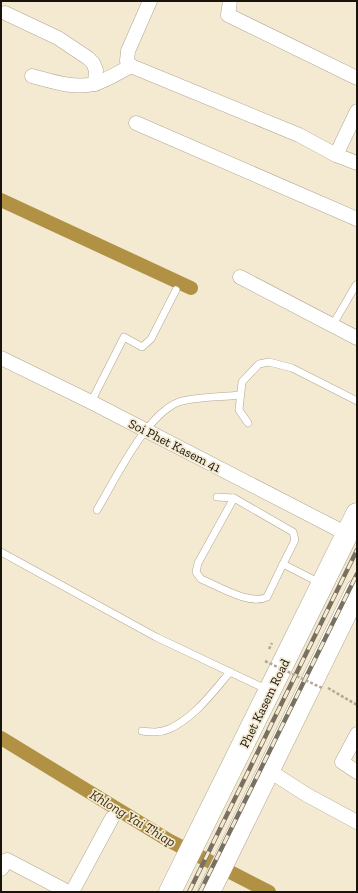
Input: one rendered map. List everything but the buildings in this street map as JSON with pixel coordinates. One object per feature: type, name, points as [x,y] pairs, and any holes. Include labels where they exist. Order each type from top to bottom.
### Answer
[{"type":"main road","name":"Phet Kasem Road","points":[[170,892],[357,514]]},
{"type":"main road","points":[[218,874],[268,770],[354,604]]},
{"type":"street","points":[[150,1],[128,51],[127,61],[131,66],[299,135],[336,155],[357,163]]},
{"type":"street","points":[[230,1],[228,15],[357,78]]},
{"type":"street","points":[[5,13],[58,38],[88,58],[93,63],[96,70],[95,84]]},
{"type":"street","points":[[32,76],[71,86],[95,84],[131,66]]},
{"type":"street","points":[[336,155],[357,111]]},
{"type":"street","points":[[136,123],[357,220]]},
{"type":"street","points":[[240,277],[357,338]]},
{"type":"street","name":"Soi Phet Kasem 41","points":[[1,358],[91,402],[347,534]]},
{"type":"street","points":[[357,734],[342,763],[357,772]]},
{"type":"street","points":[[268,770],[307,795],[357,822]]},
{"type":"street","points":[[72,892],[112,818]]},
{"type":"street","points":[[1,869],[7,860],[68,892]]},
{"type":"lane","points":[[332,326],[356,285]]},
{"type":"lane","points":[[91,402],[124,337],[142,347],[151,338],[176,290]]},
{"type":"lane","points":[[248,423],[239,410],[242,382],[259,364],[269,362],[292,368],[357,401]]},
{"type":"lane","points":[[97,510],[145,430],[171,406],[180,401],[240,396]]},
{"type":"lane","points":[[217,497],[234,498],[293,532],[296,540],[267,597],[258,601],[247,599],[201,579],[196,572],[198,563],[234,498]]},
{"type":"lane","points":[[1,552],[156,637],[270,691]]},
{"type":"lane","points":[[283,564],[322,584]]},
{"type":"lane","points":[[142,731],[158,732],[176,725],[189,716],[230,672]]},
{"type":"path","points":[[265,661],[322,688]]},
{"type":"path","points":[[326,687],[357,705]]},
{"type":"waterway","points":[[1,200],[191,288]]},
{"type":"waterway","name":"Khlong Yai Thiap","points":[[1,738],[168,840],[269,892]]},
{"type":"railway","points":[[189,892],[357,550]]},
{"type":"railway","points":[[200,892],[357,574]]}]
